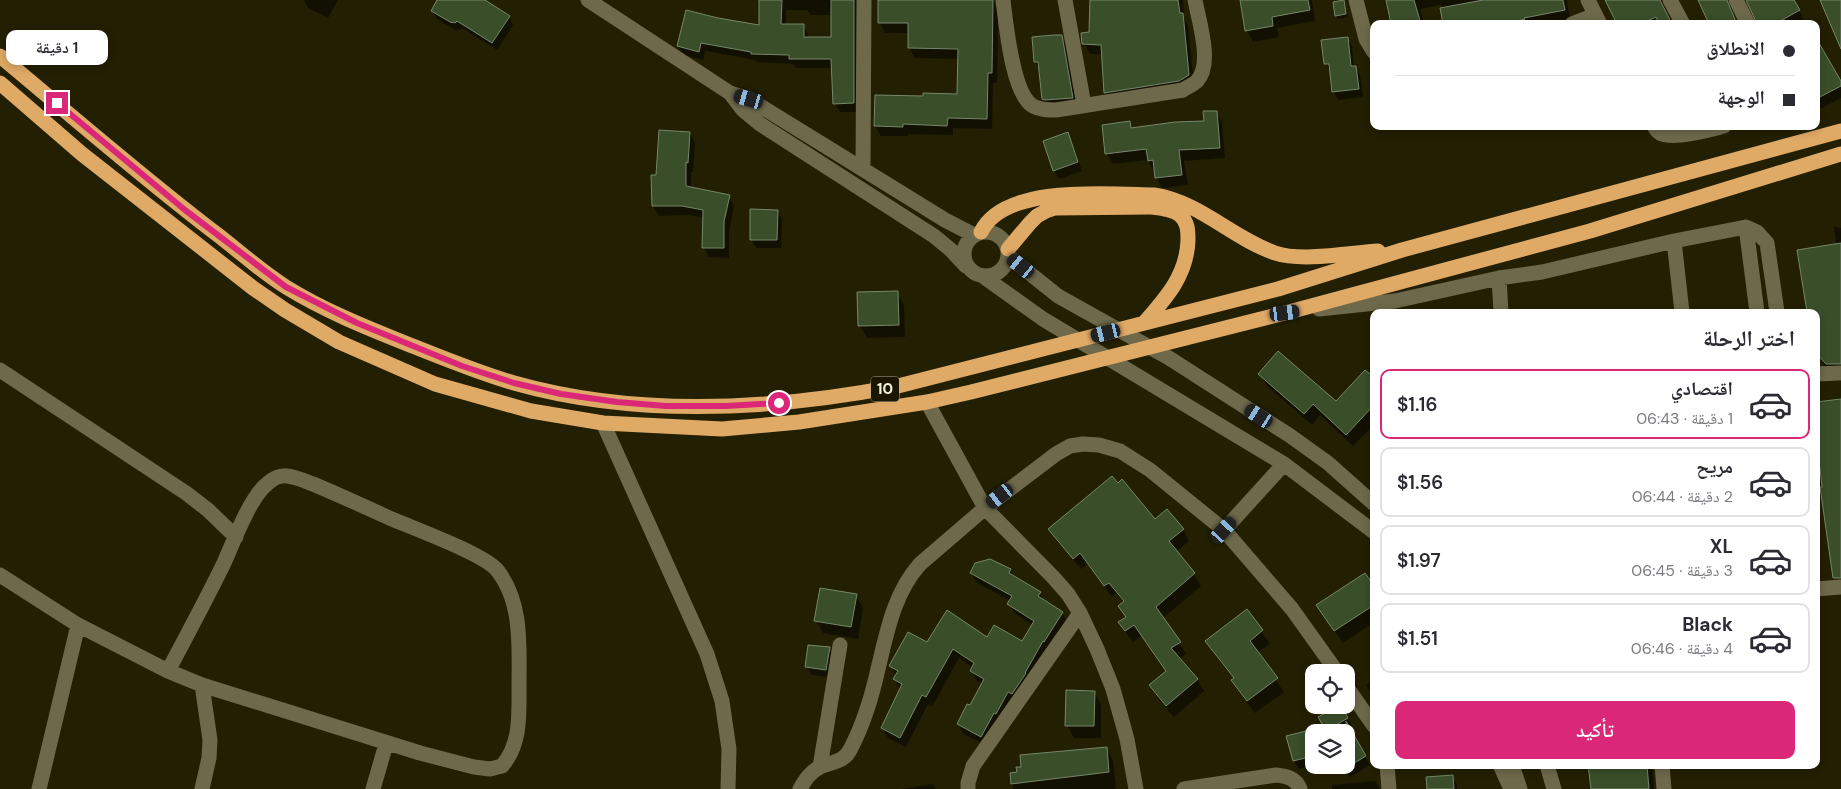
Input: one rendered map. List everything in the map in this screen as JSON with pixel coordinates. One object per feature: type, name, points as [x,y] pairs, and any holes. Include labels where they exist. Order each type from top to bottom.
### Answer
[{"type":"highway","name":"10","points":[[0,56],[185,210],[286,287],[357,323],[462,366],[514,383],[561,394],[617,402],[666,406],[726,406],[797,402],[898,386],[1278,289],[1402,250],[1841,131]]},
{"type":"highway","name":"10","points":[[0,83],[82,154],[254,288],[285,310],[339,342],[435,384],[531,411],[603,423],[722,428],[799,422],[927,402],[1285,313],[1590,231],[1841,154]]},
{"type":"highway","points":[[1804,142],[1841,119]]},
{"type":"highway","points":[[978,233],[997,213],[1033,198],[1055,195],[1154,196],[1169,197],[1190,205],[1259,246],[1290,257],[1402,250]]},
{"type":"highway","points":[[1008,253],[1038,216],[1055,208],[1150,207],[1166,209],[1179,214],[1188,228],[1188,246],[1183,265],[1175,285],[1144,323]]},
{"type":"street","points":[[863,169],[864,0]]},
{"type":"street","points":[[1003,0],[1010,51],[1018,82],[1032,106],[1056,110],[1183,90],[1196,82],[1203,72],[1205,61],[1195,0]]},
{"type":"street","points":[[1065,0],[1084,106]]},
{"type":"street","points":[[1356,0],[1366,39],[1370,46]]},
{"type":"street","points":[[1588,0],[1598,20]]},
{"type":"street","points":[[1670,0],[1681,20]]},
{"type":"street","points":[[1736,0],[1746,20]]},
{"type":"street","points":[[594,2],[730,93],[749,99],[945,220],[978,233],[995,233],[1001,237],[1008,253],[1058,296],[1169,358],[1297,440],[1328,463],[1370,500]]},
{"type":"street","points":[[730,93],[743,110],[760,124],[934,236],[951,250],[971,271],[984,276],[1043,319],[1284,464],[1369,528]]},
{"type":"street","points":[[1656,130],[1664,135],[1702,130]]},
{"type":"street","points":[[1285,313],[1395,301],[1499,278],[1542,272],[1674,241],[1746,227],[1757,232],[1767,243],[1776,309]]},
{"type":"street","points":[[1746,227],[1757,309]]},
{"type":"street","points":[[966,266],[964,259],[965,245],[978,233]]},
{"type":"street","points":[[1674,241],[1682,309]]},
{"type":"street","points":[[984,276],[997,274],[1007,263],[1008,253]]},
{"type":"street","points":[[1499,278],[1501,309]]},
{"type":"street","points":[[0,370],[186,494],[208,510],[236,537]]},
{"type":"street","points":[[1820,374],[1841,373]]},
{"type":"street","points":[[927,402],[985,508],[1053,577],[1068,594],[1080,613],[1098,649],[1113,689],[1127,738],[1136,789]]},
{"type":"street","points":[[603,423],[708,654],[722,701],[729,749],[728,789]]},
{"type":"street","points":[[800,789],[812,773],[820,767],[844,759],[850,750],[866,712],[891,617],[911,574],[985,508],[1050,458],[1070,446],[1082,444],[1099,445],[1120,451],[1150,470],[1224,530],[1292,609],[1331,664]]},
{"type":"street","points":[[1224,530],[1284,464]]},
{"type":"street","points":[[0,575],[78,625],[168,671],[202,685],[386,744],[456,763],[490,769],[502,766],[508,759],[516,740],[518,728],[519,643],[516,613],[504,580],[496,568],[466,551],[333,492],[287,476],[281,476],[265,484],[245,517],[204,604],[168,671]]},
{"type":"street","points":[[1820,589],[1841,587]]},
{"type":"street","points":[[968,789],[973,766],[1080,613]]},
{"type":"street","points":[[39,789],[78,625]]},
{"type":"street","points":[[820,767],[840,645]]},
{"type":"street","points":[[202,685],[210,740],[210,758],[202,789]]},
{"type":"street","points":[[1355,699],[1370,720]]},
{"type":"street","points":[[373,789],[386,744]]},
{"type":"street","points":[[1387,769],[1389,789]]},
{"type":"street","points":[[1502,769],[1511,789]]},
{"type":"street","points":[[1513,769],[1520,789]]},
{"type":"street","points":[[1548,769],[1554,789]]},
{"type":"street","points":[[1662,769],[1664,789]]},
{"type":"street","points":[[1184,789],[1276,775],[1289,776],[1299,785],[1300,789]]},
{"type":"building","points":[[437,0],[485,0],[510,16],[492,43],[457,21],[452,23],[431,11]]},
{"type":"building","points":[[759,0],[782,0],[781,24],[804,24],[804,37],[831,37],[831,0],[854,0],[854,103],[833,104],[831,59],[789,59],[789,55],[751,54],[751,52],[701,43],[699,52],[677,46],[686,10],[759,25]]},
{"type":"building","points":[[878,0],[993,0],[992,73],[988,73],[987,119],[948,118],[947,126],[903,124],[903,127],[874,126],[875,95],[923,96],[923,93],[957,94],[958,49],[908,48],[908,23],[878,23]]},
{"type":"building","points":[[1090,0],[1178,0],[1180,13],[1183,13],[1189,75],[1179,81],[1104,93],[1101,45],[1082,44],[1081,33],[1089,32]]},
{"type":"building","points":[[1240,0],[1308,0],[1310,10],[1272,17],[1273,26],[1245,31]]},
{"type":"building","points":[[1344,0],[1346,14],[1335,16],[1333,2]]},
{"type":"building","points":[[1386,0],[1414,0],[1420,20],[1390,20]]},
{"type":"building","points":[[1483,0],[1563,0],[1565,10],[1521,20],[1442,20],[1440,8]]},
{"type":"building","points":[[1605,0],[1660,0],[1670,20],[1657,20],[1656,17],[1649,20],[1615,20]]},
{"type":"building","points":[[1698,0],[1727,0],[1735,20],[1707,20]]},
{"type":"building","points":[[1746,0],[1794,0],[1800,10],[1782,20],[1755,20]]},
{"type":"building","points":[[1820,0],[1841,0],[1841,49]]},
{"type":"building","points":[[1062,35],[1073,98],[1042,99],[1038,62],[1034,62],[1032,37]]},
{"type":"building","points":[[1348,37],[1351,66],[1356,66],[1359,89],[1332,92],[1329,64],[1324,64],[1321,40]]},
{"type":"building","points":[[1820,45],[1841,81],[1841,86],[1820,97]]},
{"type":"building","points":[[1203,111],[1217,111],[1220,148],[1179,150],[1182,175],[1155,178],[1153,160],[1148,161],[1146,149],[1105,154],[1102,125],[1130,121],[1131,128],[1175,122],[1204,121]]},
{"type":"building","points":[[659,130],[690,132],[688,163],[686,162],[686,186],[730,195],[724,221],[724,248],[702,248],[703,210],[682,206],[652,206],[651,175],[656,175]]},
{"type":"building","points":[[1068,132],[1078,162],[1053,171],[1043,141]]},
{"type":"building","points":[[750,209],[778,210],[777,240],[750,240]]},
{"type":"building","points":[[1841,243],[1841,364],[1826,364],[1820,357],[1820,309],[1807,309],[1797,250]]},
{"type":"building","points":[[898,291],[899,325],[858,326],[857,292]]},
{"type":"building","points":[[1278,351],[1336,401],[1365,370],[1370,374],[1370,409],[1346,435],[1313,404],[1304,414],[1258,374]]},
{"type":"building","points":[[1841,399],[1841,578],[1833,578],[1820,487],[1822,487],[1820,469],[1820,402]]},
{"type":"building","points":[[1112,476],[1118,483],[1122,479],[1155,519],[1167,509],[1184,529],[1169,541],[1195,573],[1156,607],[1181,642],[1171,648],[1198,679],[1166,706],[1149,685],[1166,671],[1134,625],[1125,631],[1118,622],[1126,617],[1118,606],[1124,601],[1109,583],[1104,586],[1080,553],[1073,559],[1048,529]]},
{"type":"building","points":[[990,559],[1011,569],[1009,573],[1041,592],[1038,596],[1063,612],[1043,641],[1026,673],[1012,694],[1008,692],[981,737],[957,724],[967,704],[970,705],[984,679],[970,671],[974,663],[953,649],[926,697],[922,695],[900,738],[881,728],[902,684],[893,679],[898,671],[889,666],[908,632],[927,642],[947,610],[987,637],[994,625],[1022,641],[1034,621],[1007,604],[1012,596],[970,573],[975,563]]},
{"type":"building","points":[[1365,573],[1370,580],[1370,608],[1334,631],[1316,605]]},
{"type":"building","points":[[820,588],[857,594],[851,627],[814,621]]},
{"type":"building","points":[[1247,609],[1263,630],[1250,641],[1278,678],[1247,701],[1231,680],[1234,678],[1205,641]]},
{"type":"building","points":[[808,645],[830,647],[826,670],[805,667]]},
{"type":"building","points":[[1066,690],[1095,691],[1094,726],[1065,726]]},
{"type":"building","points":[[1323,714],[1346,714],[1348,718],[1338,724],[1322,724],[1318,717]]},
{"type":"building","points":[[1305,731],[1305,758],[1293,761],[1286,736]]},
{"type":"building","points":[[1355,737],[1366,756],[1355,763]]},
{"type":"building","points":[[1107,747],[1109,772],[1011,784],[1010,773],[1017,772],[1016,767],[1021,767],[1020,755]]},
{"type":"building","points":[[1588,769],[1647,769],[1649,789],[1591,789]]},
{"type":"building","points":[[1453,775],[1454,789],[1427,789],[1426,777]]},
{"type":"route","points":[[57,103],[185,210],[286,287],[357,323],[462,366],[514,383],[561,394],[617,402],[666,406],[726,406],[779,403]]}]
